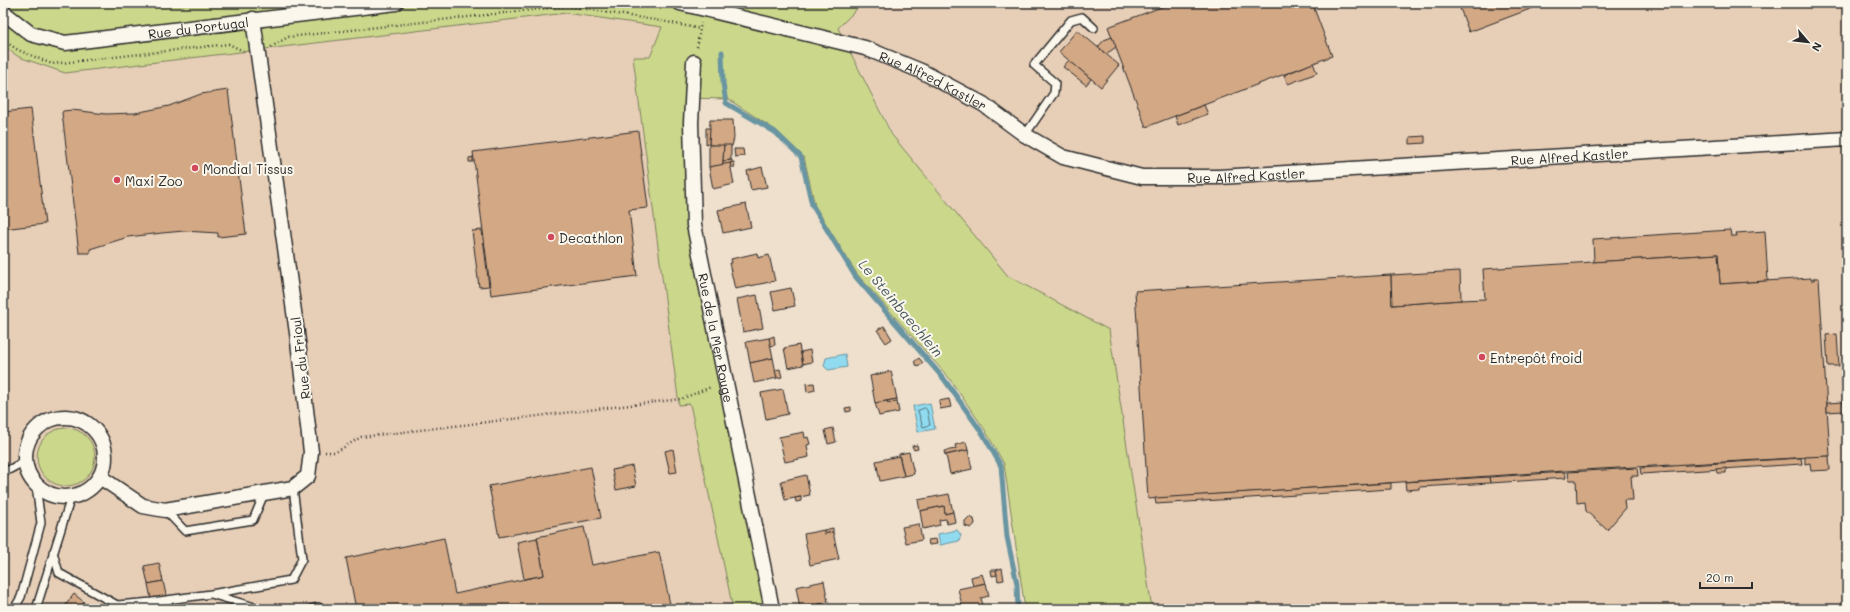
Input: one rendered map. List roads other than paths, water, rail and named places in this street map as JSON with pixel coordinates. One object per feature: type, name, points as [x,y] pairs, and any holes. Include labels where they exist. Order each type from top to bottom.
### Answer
[{"type":"street","name":"Rue du Portugal","points":[[4,10],[31,34],[65,43],[396,3]]},
{"type":"street","name":"Rue Alfred Kastler","points":[[680,3],[865,48],[921,71],[976,100],[1025,135],[1063,157],[1142,177],[1219,178],[1847,139]]},
{"type":"street","name":"Rue du Frioul","points":[[100,477],[143,506],[165,510],[293,488],[308,476],[311,452],[297,333],[253,20]]},
{"type":"street","name":"Rue de la Mer Rouge","points":[[694,62],[691,123],[694,225],[772,609]]},
{"type":"street","points":[[63,417],[75,418],[91,427],[102,441],[105,459],[100,477],[93,486],[83,493],[71,497],[58,497],[46,493],[36,485],[29,474],[25,461],[26,448],[31,436],[40,426],[51,419],[63,417]]},
{"type":"lane","points":[[1025,135],[1054,93],[1055,83],[1034,65],[1071,20],[1082,18],[1094,28]]},
{"type":"lane","points":[[3,473],[25,461]]},
{"type":"lane","points":[[14,609],[21,597],[41,523],[36,485]]},
{"type":"lane","points":[[53,552],[59,573],[117,605],[211,594],[291,580],[302,559],[293,488]]},
{"type":"lane","points":[[165,510],[185,531],[253,520],[264,494]]},
{"type":"lane","points":[[38,609],[37,606],[71,497]]},
{"type":"lane","points":[[211,594],[261,609]]},
{"type":"lane","points":[[311,609],[320,609]]},
{"type":"water","points":[[845,354],[847,367],[828,370],[824,366],[826,358]]},
{"type":"water","points":[[930,403],[935,429],[918,432],[913,406]]},
{"type":"water","points":[[957,530],[961,535],[959,541],[940,545],[938,534]]},
{"type":"waterway","name":"Le Steinbaechlein","points":[[722,52],[723,83],[726,103],[775,132],[801,157],[812,205],[855,276],[944,379],[983,434],[1001,466],[1007,537],[1017,584],[1018,609]]},
{"type":"place","name":"Mondial Tissus","points":[[195,168]]},
{"type":"place","name":"Maxi Zoo","points":[[117,180]]},
{"type":"place","name":"Decathlon","points":[[551,237]]},
{"type":"place","name":"Entrepôt froid","points":[[1482,357]]}]
